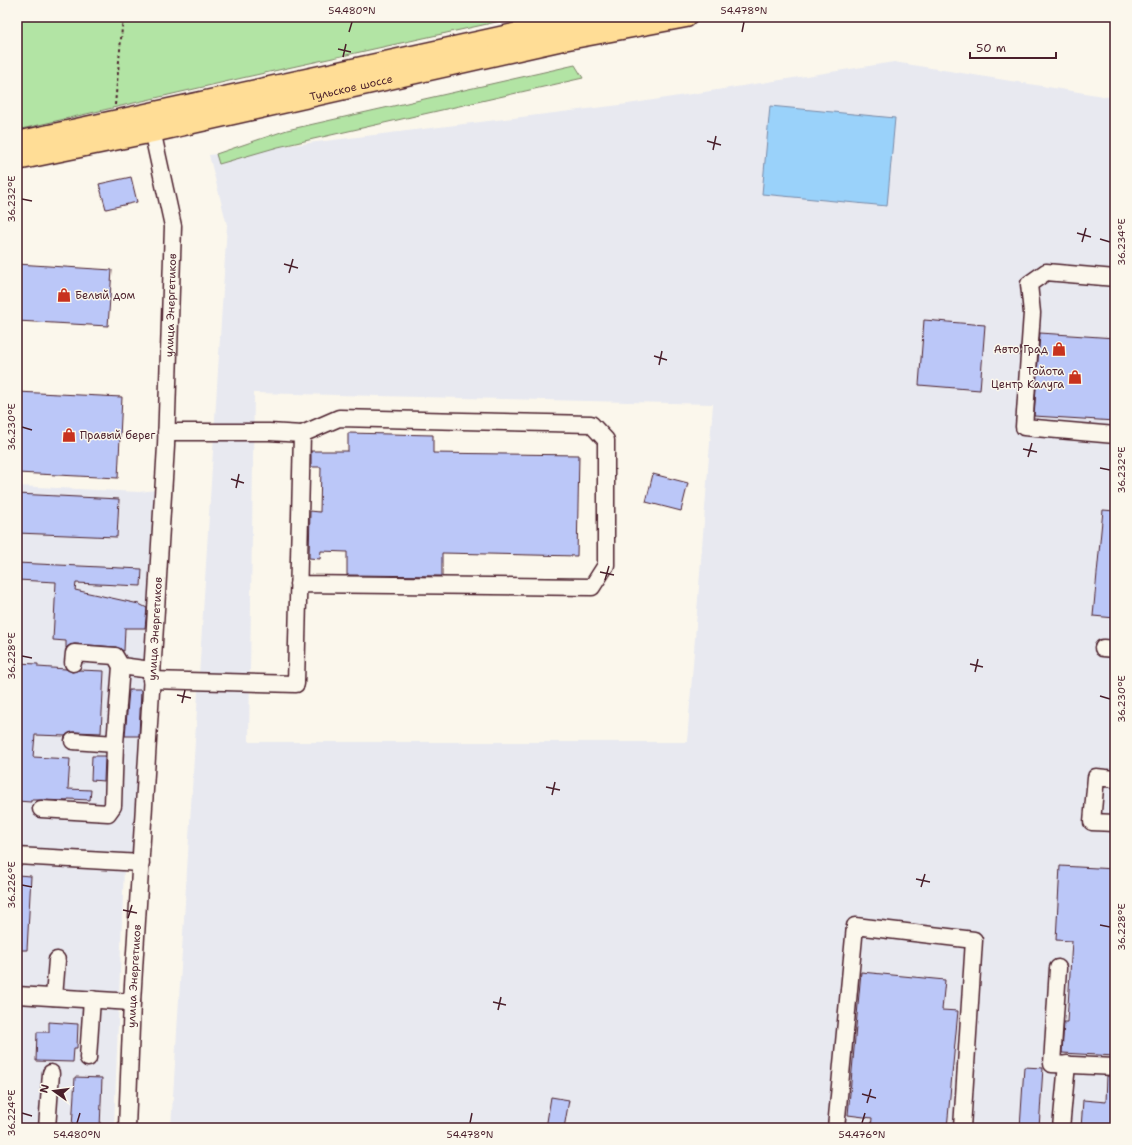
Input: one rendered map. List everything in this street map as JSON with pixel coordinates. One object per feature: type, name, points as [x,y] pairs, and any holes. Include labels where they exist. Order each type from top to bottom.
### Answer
[{"type":"main road","name":"Тульское шоссе","points":[[17,160],[151,123],[555,24],[595,17]]},
{"type":"main road","name":"Тульское шоссе","points":[[17,142],[114,122],[151,123],[563,40],[686,17]]},
{"type":"street","name":"улица Энергетиков","points":[[127,1128],[132,1002],[166,432],[173,226],[151,123]]},
{"type":"street","points":[[1115,278],[1046,272],[1030,284],[1032,313],[1024,427],[1115,435]]},
{"type":"street","points":[[166,432],[269,432],[302,434],[340,418],[591,424],[606,440],[606,565],[592,586],[298,584]]},
{"type":"street","points":[[121,666],[151,675],[296,684],[302,434]]},
{"type":"street","points":[[41,809],[108,813],[113,806],[115,744],[121,666],[115,656],[74,653],[73,663]]},
{"type":"street","points":[[73,741],[115,744]]},
{"type":"street","points":[[1115,778],[1096,777],[1092,822],[1115,823]]},
{"type":"street","points":[[17,856],[140,863]]},
{"type":"street","points":[[836,1128],[855,926],[974,940],[962,1128]]},
{"type":"street","points":[[54,997],[57,960]]},
{"type":"street","points":[[1058,968],[1052,1064],[1115,1067]]},
{"type":"street","points":[[17,995],[132,1002]]},
{"type":"street","points":[[88,1058],[92,999]]},
{"type":"street","points":[[1061,1128],[1067,1064]]},
{"type":"street","points":[[47,1128],[51,1074]]},
{"type":"path","points":[[114,122],[123,17]]},
{"type":"shaded area","points":[[894,62],[1115,98],[1115,1128],[171,1128],[227,225],[209,155],[628,104]],"holes":[[[254,393],[713,404],[687,742],[249,742]]]},
{"type":"shaded area","points":[[17,486],[139,492],[156,490],[141,839],[124,868],[114,1128],[17,1128]]},
{"type":"green space","points":[[17,17],[519,17],[242,78],[17,130]]},
{"type":"green space","points":[[575,65],[583,78],[278,147],[219,164],[216,154],[287,130]]},
{"type":"water","points":[[770,106],[895,118],[887,206],[762,194]]},
{"type":"building","points":[[131,177],[137,202],[106,209],[99,184]]},
{"type":"building","name":"Белый дом","points":[[17,264],[112,270],[108,326],[17,321]]},
{"type":"building","points":[[924,320],[985,325],[980,390],[919,385]]},
{"type":"building","name":"Тойота Центр Калуга","points":[[1040,333],[1115,338],[1115,421],[1034,416]]},
{"type":"building","name":"Правый берег","points":[[17,392],[122,397],[118,478],[17,473]]},
{"type":"building","points":[[348,433],[433,435],[433,453],[579,455],[577,556],[442,553],[442,576],[347,575],[347,552],[321,551],[320,559],[309,558],[310,511],[320,512],[321,467],[311,467],[311,451],[348,451]]},
{"type":"building","points":[[653,474],[688,483],[681,511],[646,502]]},
{"type":"building","points":[[17,494],[119,499],[117,537],[17,533]]},
{"type":"building","points":[[1103,510],[1115,511],[1115,618],[1093,616]]},
{"type":"building","points":[[17,563],[142,569],[141,586],[76,583],[75,590],[139,604],[147,608],[145,628],[125,628],[124,651],[116,647],[75,644],[66,648],[66,641],[53,640],[56,582],[17,580]]},
{"type":"building","points":[[17,663],[38,664],[38,667],[66,669],[72,672],[79,670],[104,671],[101,733],[74,732],[65,736],[35,735],[33,757],[70,759],[68,789],[91,790],[90,800],[68,799],[67,801],[17,801]]},
{"type":"building","points":[[129,690],[141,690],[139,736],[125,736]]},
{"type":"building","points":[[92,756],[105,756],[104,781],[91,780]]},
{"type":"building","points":[[1060,866],[1115,869],[1115,1056],[1062,1053],[1064,1022],[1067,1022],[1072,941],[1056,940]]},
{"type":"building","points":[[17,875],[31,876],[27,950],[17,950]]},
{"type":"building","points":[[861,972],[945,980],[942,1010],[958,1011],[947,1128],[871,1128],[872,1118],[848,1115]]},
{"type":"building","points":[[49,1022],[78,1024],[77,1048],[74,1048],[73,1062],[36,1061],[37,1032],[49,1032]]},
{"type":"building","points":[[1024,1067],[1043,1068],[1039,1128],[1020,1128]]},
{"type":"building","points":[[1107,1076],[1115,1076],[1115,1128],[1081,1128],[1083,1100],[1106,1102]]},
{"type":"building","points":[[75,1077],[102,1078],[100,1128],[72,1128]]},
{"type":"building","points":[[551,1097],[569,1100],[564,1128],[546,1128]]},
{"type":"place","name":"Белый дом","points":[[64,295]]},
{"type":"place","name":"Авто Град","points":[[1059,349]]},
{"type":"place","name":"Тойота Центр Калуга","points":[[1075,377]]},
{"type":"place","name":"Правый берег","points":[[69,435]]}]
